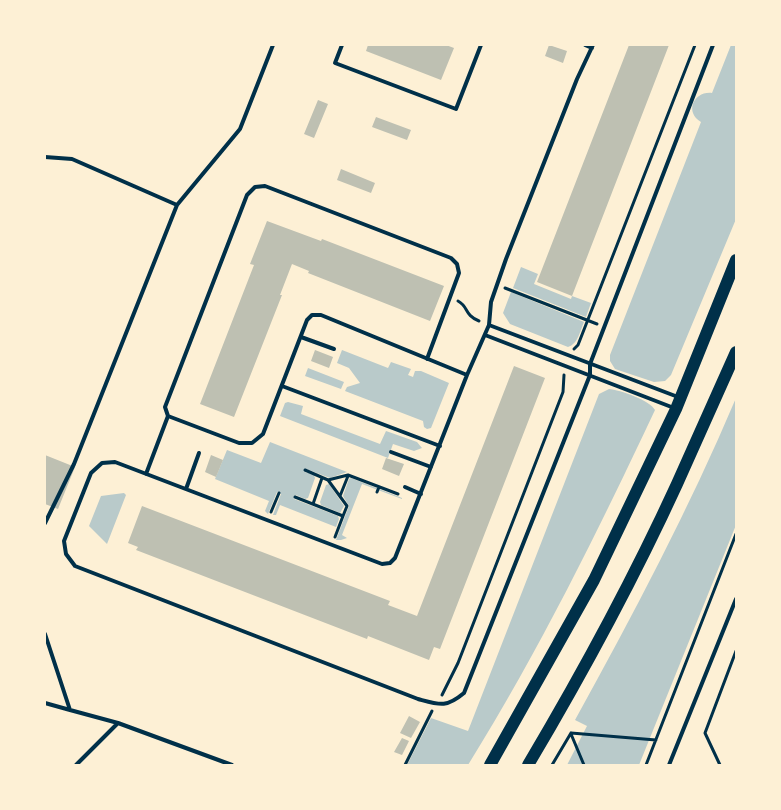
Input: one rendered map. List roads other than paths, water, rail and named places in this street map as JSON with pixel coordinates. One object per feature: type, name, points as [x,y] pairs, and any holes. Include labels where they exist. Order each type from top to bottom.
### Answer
[{"type":"main road","points":[[490,765],[594,580],[678,403],[736,260]]},
{"type":"main road","points":[[528,765],[566,701],[613,613],[677,485],[736,352]]},
{"type":"lane","points":[[45,523],[74,464],[177,205],[240,129],[273,45]]},
{"type":"lane","points":[[342,45],[335,62],[456,109],[480,45]]},
{"type":"lane","points":[[585,45],[592,46],[577,79],[497,284],[491,302],[489,325],[485,336],[467,375],[395,558],[390,564],[382,564],[115,462],[102,463],[91,473],[64,541],[66,554],[75,566],[418,699],[437,704],[452,703],[464,693],[590,375],[590,364],[713,45]]},
{"type":"lane","points":[[45,157],[72,159],[177,205]]},
{"type":"lane","points":[[146,474],[168,416],[165,407],[247,195],[255,187],[265,186],[451,258],[457,264],[459,273],[427,359]]},
{"type":"lane","points":[[168,416],[239,443],[252,442],[263,434],[307,320],[312,315],[321,316],[467,375]]},
{"type":"lane","points":[[489,325],[590,364],[678,403]]},
{"type":"lane","points":[[485,336],[590,375],[678,403]]},
{"type":"lane","points":[[300,337],[334,350]]},
{"type":"lane","points":[[282,386],[440,446]]},
{"type":"lane","points":[[391,452],[432,467]]},
{"type":"lane","points":[[186,489],[199,453]]},
{"type":"lane","points":[[404,487],[421,494]]},
{"type":"lane","points":[[669,765],[736,599]]},
{"type":"lane","points":[[45,634],[70,710]]},
{"type":"lane","points":[[45,703],[118,723],[232,765]]},
{"type":"lane","points":[[76,765],[118,723]]}]
